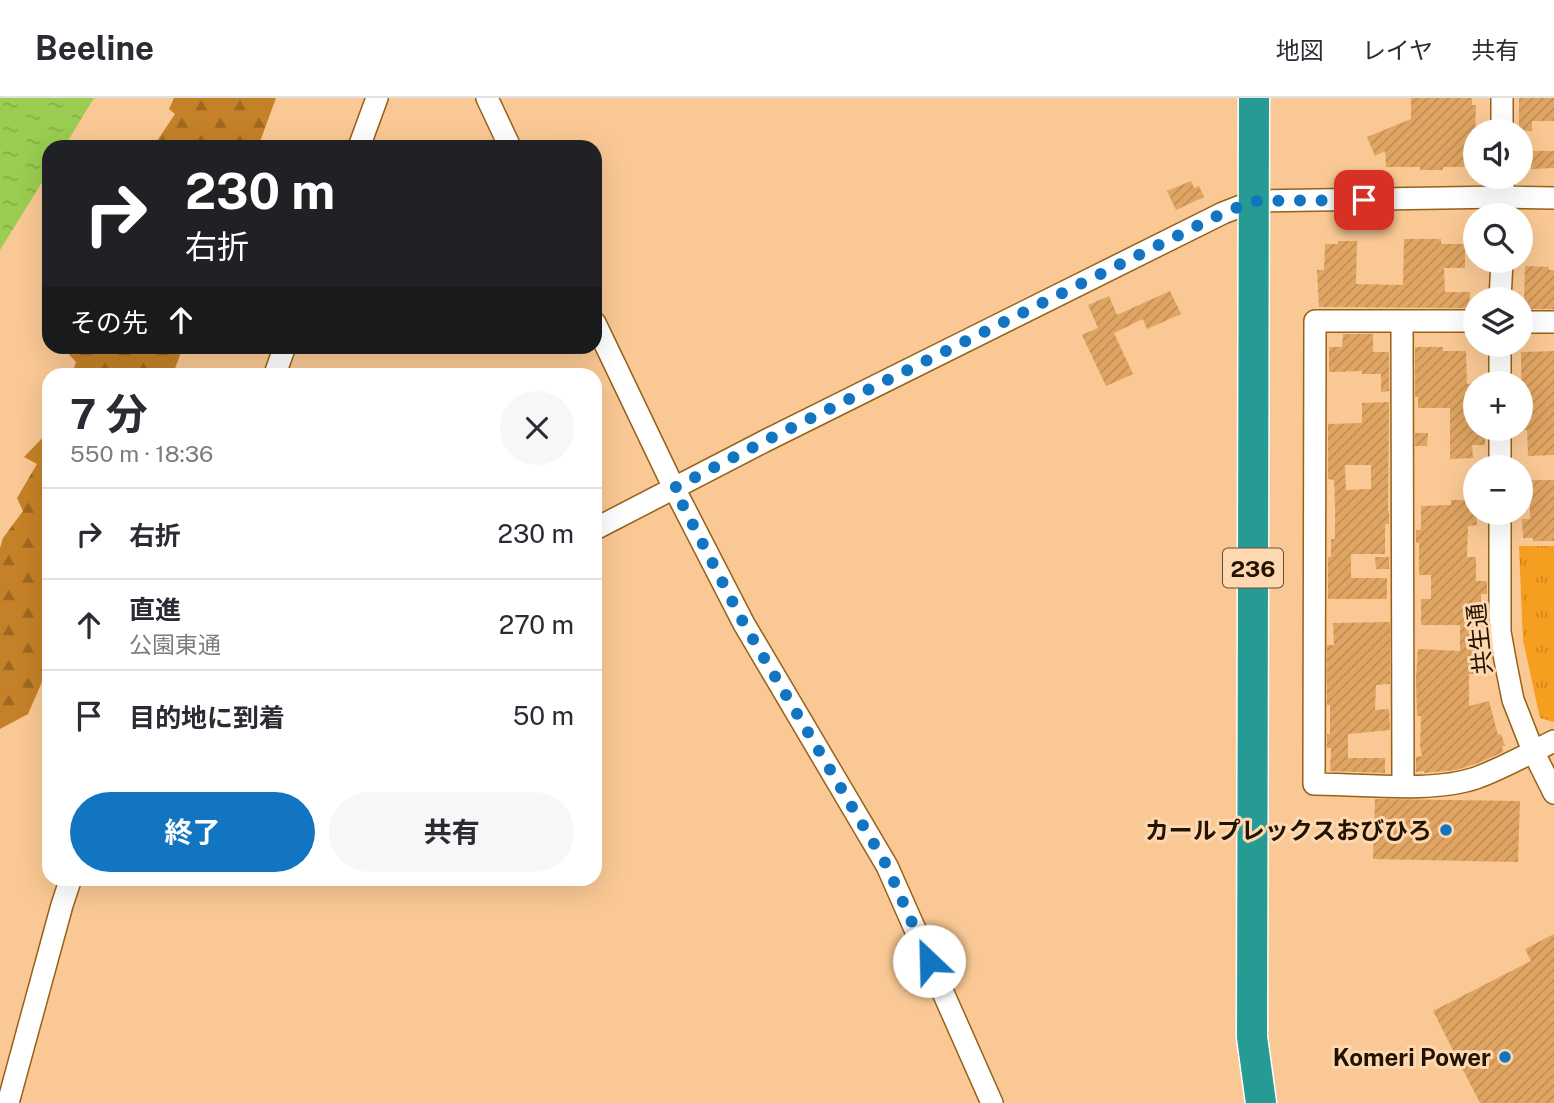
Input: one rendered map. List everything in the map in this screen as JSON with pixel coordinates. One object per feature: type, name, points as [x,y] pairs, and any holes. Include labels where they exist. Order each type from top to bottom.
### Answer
[{"type":"highway","name":"236","points":[[1254,98],[1252,1037],[1261,1103]]},
{"type":"highway","name":"236","points":[[1243,1103],[1252,1037]]},
{"type":"street","points":[[362,140],[377,98]]},
{"type":"street","points":[[487,98],[507,140]]},
{"type":"street","points":[[1502,98],[1502,119]]},
{"type":"street","points":[[602,524],[1223,213],[1254,201],[1503,196],[1554,198]]},
{"type":"street","points":[[1463,321],[1315,321],[1314,783],[1444,785],[1476,778],[1554,741]]},
{"type":"street","points":[[1402,321],[1403,786]]},
{"type":"street","points":[[1533,322],[1554,322]]},
{"type":"street","points":[[602,338],[674,488],[744,624],[887,866],[992,1103]]},
{"type":"street","name":"共生通","points":[[1500,525],[1500,632],[1513,700],[1533,751],[1554,793]]},
{"type":"street","points":[[9,1103],[68,886]]},
{"type":"green space","points":[[174,98],[276,98],[261,140],[158,140],[175,114],[169,109]]},
{"type":"green space","points":[[69,354],[180,354],[175,368],[74,368],[76,362]]},
{"type":"green space","points":[[42,438],[42,682],[28,714],[0,729],[0,548],[3,538],[23,511],[17,498],[37,464],[24,457]]},
{"type":"green space","points":[[1519,546],[1554,546],[1554,722],[1540,718],[1523,640]]},
{"type":"water","points":[[0,98],[94,98],[68,140],[42,140],[42,182],[0,250]]},
{"type":"building","points":[[1411,98],[1472,98],[1472,105],[1476,105],[1476,119],[1463,119],[1463,167],[1420,170],[1420,167],[1386,167],[1385,151],[1375,156],[1367,137],[1411,119]]},
{"type":"building","points":[[1519,98],[1554,98],[1554,121],[1519,119]]},
{"type":"building","points":[[1533,151],[1554,151],[1554,168],[1533,169]]},
{"type":"building","points":[[1191,181],[1194,188],[1199,186],[1204,197],[1176,210],[1167,191]]},
{"type":"building","points":[[1404,239],[1441,239],[1441,244],[1463,244],[1463,268],[1444,268],[1445,292],[1463,292],[1463,308],[1319,307],[1317,270],[1324,270],[1325,244],[1357,241],[1356,284],[1403,285]]},
{"type":"building","points":[[1533,266],[1554,270],[1554,309],[1533,309],[1533,287],[1524,287],[1525,273],[1533,273]]},
{"type":"building","points":[[1170,291],[1181,314],[1147,329],[1143,319],[1114,333],[1133,374],[1106,386],[1082,335],[1098,328],[1088,305],[1109,296],[1117,315]]},
{"type":"building","points":[[1343,334],[1373,334],[1373,352],[1389,352],[1389,391],[1381,392],[1381,374],[1362,374],[1362,371],[1329,372],[1329,347],[1342,347]]},
{"type":"building","points":[[1415,347],[1443,347],[1443,351],[1463,351],[1467,371],[1463,371],[1463,441],[1485,441],[1485,445],[1472,445],[1473,455],[1450,459],[1450,408],[1418,408],[1418,397],[1415,397]]},
{"type":"building","points":[[1554,351],[1554,455],[1528,455],[1527,441],[1533,441],[1533,371],[1521,371],[1521,357],[1533,357],[1533,352]]},
{"type":"building","points":[[1389,402],[1389,524],[1385,524],[1385,554],[1351,554],[1351,578],[1387,578],[1387,599],[1328,599],[1328,557],[1331,557],[1331,539],[1335,539],[1335,507],[1334,480],[1328,479],[1328,424],[1362,423],[1362,403]],"holes":[[[1345,465],[1371,465],[1371,489],[1346,490]]]},
{"type":"building","points":[[1415,433],[1428,433],[1427,446],[1415,446]]},
{"type":"building","points":[[1533,480],[1554,480],[1554,541],[1523,538],[1522,525],[1533,525]]},
{"type":"building","points":[[1451,500],[1463,500],[1463,525],[1477,525],[1468,526],[1467,557],[1476,557],[1476,581],[1487,581],[1487,594],[1481,594],[1481,642],[1477,642],[1478,674],[1469,674],[1469,706],[1489,701],[1498,735],[1501,734],[1505,746],[1502,746],[1503,752],[1478,763],[1456,770],[1424,773],[1416,772],[1416,757],[1422,756],[1421,716],[1417,716],[1418,649],[1460,651],[1460,625],[1421,625],[1421,599],[1431,599],[1431,575],[1419,575],[1419,543],[1416,543],[1416,530],[1421,530],[1421,506],[1451,505]]},
{"type":"building","points":[[1375,557],[1389,557],[1389,569],[1376,569]]},
{"type":"building","points":[[1390,622],[1390,684],[1376,685],[1375,710],[1389,709],[1390,730],[1348,734],[1348,758],[1385,758],[1385,773],[1330,771],[1331,748],[1327,748],[1330,705],[1327,705],[1327,645],[1334,645],[1333,623]]},
{"type":"building","name":"カールプレックスおびひろ","points":[[1375,799],[1520,801],[1518,862],[1373,859]]},
{"type":"building","name":"Komeri Power","points":[[1554,934],[1554,1103],[1480,1103],[1433,1011],[1531,961],[1525,949]]},
{"type":"place","name":"カールプレックスおびひろ","points":[[1446,830]]},
{"type":"place","name":"Komeri Power","points":[[1505,1057]]},
{"type":"route","points":[[929,961],[887,866],[744,624],[674,488],[1223,213],[1254,201],[1364,200]]}]
